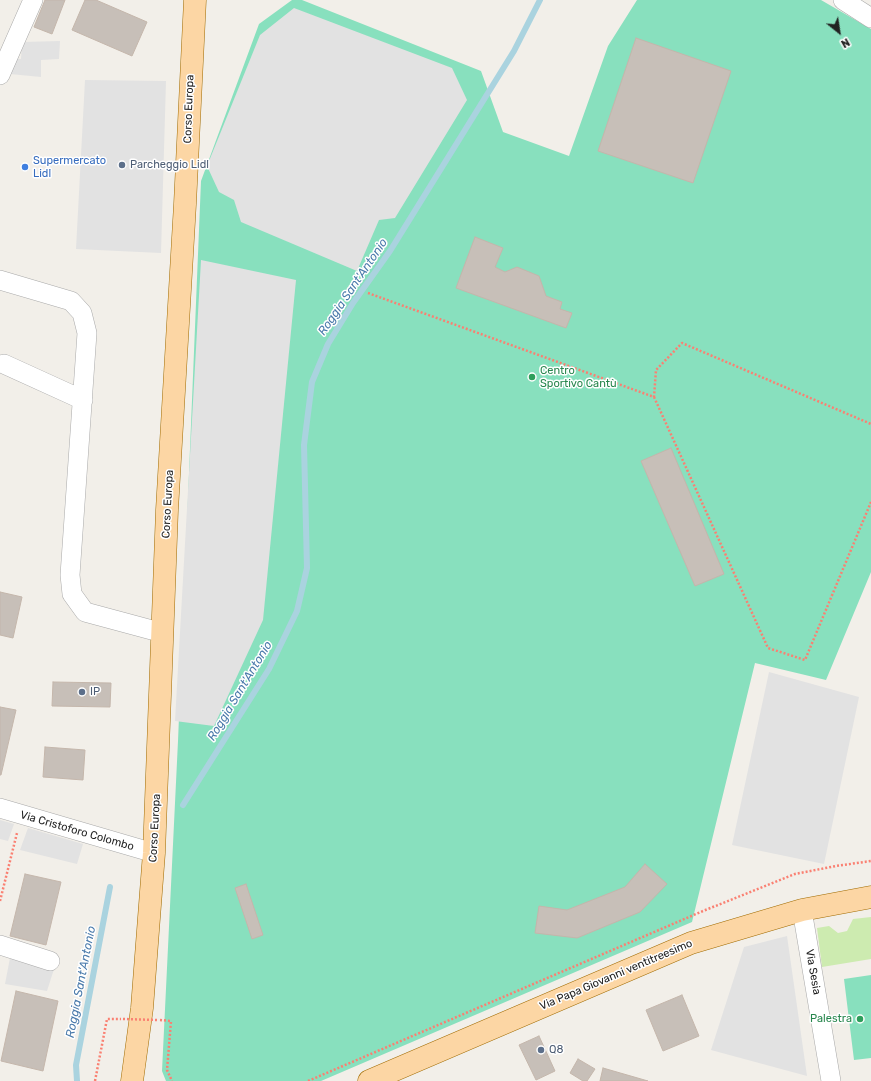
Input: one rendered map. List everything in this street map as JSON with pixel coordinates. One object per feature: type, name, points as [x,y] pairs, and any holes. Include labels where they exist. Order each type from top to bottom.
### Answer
[{"type":"main road","name":"Corso Europa","points":[[145,1081],[150,1014],[154,853],[167,502],[185,204],[195,0]]},
{"type":"main road","name":"Via Papa Giovanni ventitreesimo","points":[[369,1081],[691,943],[802,910],[871,897]]},
{"type":"main road","name":"Corso Europa","points":[[132,1081],[150,1014]]},
{"type":"street","points":[[0,75],[33,0]]},
{"type":"street","points":[[843,0],[871,18]]},
{"type":"street","points":[[0,280],[71,301],[82,313],[88,332],[70,575],[72,594],[85,612],[162,633]]},
{"type":"street","points":[[4,364],[83,400]]},
{"type":"street","name":"Via Cristoforo Colombo","points":[[0,808],[154,853]]},
{"type":"street","name":"Via Sesia","points":[[802,910],[831,1081]]},
{"type":"street","points":[[0,945],[50,961]]},
{"type":"path","points":[[368,293],[654,397]]},
{"type":"path","points":[[871,424],[682,343],[656,370],[654,397],[768,648],[806,660],[871,502]]},
{"type":"path","points":[[0,901],[22,815]]},
{"type":"path","points":[[308,1081],[682,920],[795,874],[836,866],[871,862]]},
{"type":"path","points":[[95,1081],[107,1019],[123,1019],[150,1014],[171,1021],[166,1070],[172,1081]]},
{"type":"green space","name":"Centro Sportivo Cantù","points":[[292,0],[302,0],[481,71],[503,132],[569,156],[608,46],[637,0],[821,0],[871,29],[871,572],[826,680],[755,663],[692,922],[321,1081],[166,1081],[162,1071],[178,741],[201,181],[259,24]]},
{"type":"green space","points":[[871,917],[871,959],[822,967],[817,928],[829,926],[838,933],[847,931],[853,919]]},
{"type":"green space","name":"Palestra","points":[[871,975],[871,1058],[854,1060],[844,979]]},
{"type":"shaded area","points":[[294,8],[452,68],[467,100],[395,218],[379,220],[357,271],[241,222],[234,200],[219,192],[207,166],[260,35]]},
{"type":"shaded area","points":[[60,41],[59,59],[41,60],[41,77],[10,74],[11,58],[21,59],[22,42]]},
{"type":"shaded area","name":"Parcheggio Lidl","points":[[85,80],[166,81],[161,253],[76,249]]},
{"type":"shaded area","points":[[201,260],[296,280],[263,620],[214,726],[175,721]]},
{"type":"shaded area","points":[[769,672],[859,697],[824,864],[732,845]]},
{"type":"shaded area","points":[[0,820],[14,824],[8,841],[0,839]]},
{"type":"shaded area","points":[[28,828],[83,844],[77,864],[20,850]]},
{"type":"shaded area","points":[[787,936],[807,1076],[711,1050],[744,947]]},
{"type":"shaded area","points":[[10,958],[54,969],[47,991],[5,984]]},
{"type":"building","points":[[45,0],[65,0],[52,34],[34,27]]},
{"type":"building","points":[[85,0],[96,0],[147,22],[132,56],[72,30]]},
{"type":"building","points":[[636,38],[731,71],[693,183],[598,151]]},
{"type":"building","points":[[475,237],[503,248],[495,267],[505,272],[517,267],[539,276],[546,296],[562,302],[560,309],[572,313],[566,328],[456,288]]},
{"type":"building","points":[[671,448],[724,574],[695,586],[641,461]]},
{"type":"building","points":[[0,592],[22,597],[13,638],[0,635]]},
{"type":"building","points":[[53,682],[111,683],[110,707],[52,706]]},
{"type":"building","points":[[0,707],[16,710],[1,775],[0,775]]},
{"type":"building","points":[[45,747],[85,750],[83,780],[43,777]]},
{"type":"building","points":[[645,864],[667,884],[640,912],[577,938],[535,933],[539,906],[567,910],[625,887]]},
{"type":"building","points":[[25,874],[61,882],[46,945],[10,936]]},
{"type":"building","points":[[246,884],[263,935],[252,939],[235,888]]},
{"type":"building","points":[[16,991],[58,1001],[43,1071],[1,1061]]},
{"type":"building","points":[[682,995],[699,1036],[663,1051],[646,1010]]},
{"type":"building","points":[[539,1036],[555,1071],[536,1080],[519,1045]]},
{"type":"building","points":[[578,1059],[595,1069],[587,1081],[583,1081],[570,1073]]},
{"type":"building","points":[[603,1068],[648,1081],[600,1081]]},
{"type":"waterway","name":"Roggia Sant'Antonio","points":[[183,805],[269,669],[297,611],[307,568],[304,445],[312,382],[328,344],[353,303],[390,251],[514,51],[540,0]]},
{"type":"waterway","name":"Roggia Sant'Antonio","points":[[77,1081],[76,1065],[110,887]]},
{"type":"place","name":"Parcheggio Lidl","points":[[122,165]]},
{"type":"place","name":"Supermercato Lidl","points":[[25,167]]},
{"type":"place","name":"Centro Sportivo Cantù","points":[[532,377]]},
{"type":"place","name":"IP","points":[[82,692]]},
{"type":"place","name":"Palestra","points":[[860,1019]]},
{"type":"place","name":"Q8","points":[[541,1050]]}]
